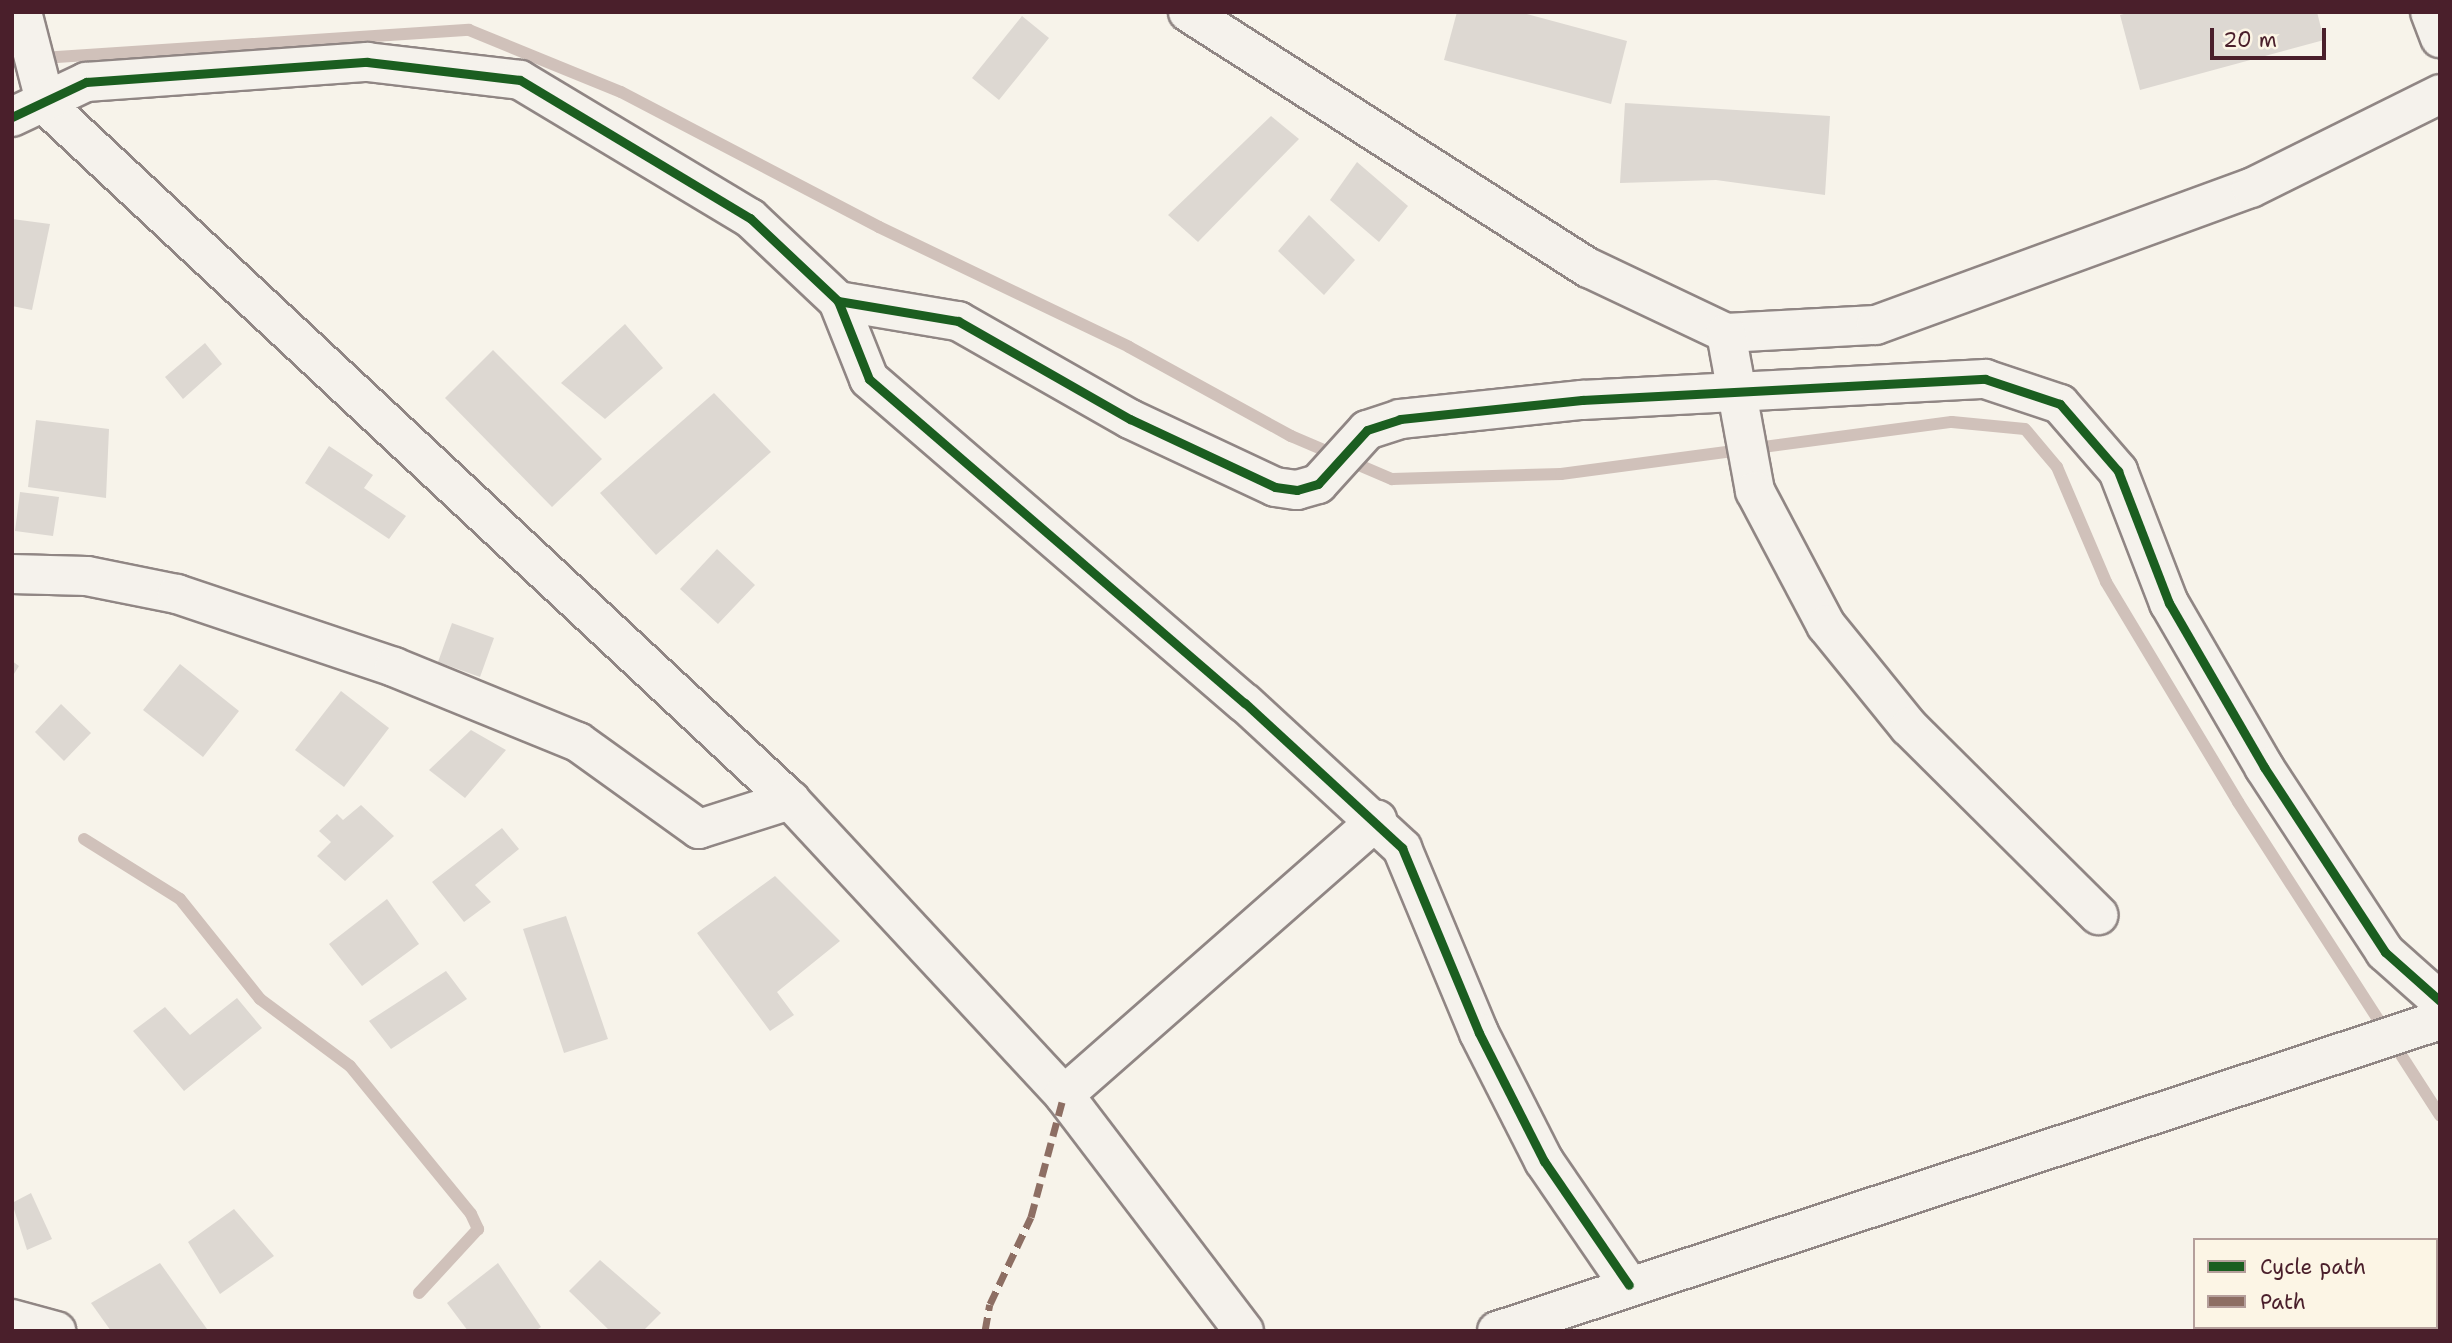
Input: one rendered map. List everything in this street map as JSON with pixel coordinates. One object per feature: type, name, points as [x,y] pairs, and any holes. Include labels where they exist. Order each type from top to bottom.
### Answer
[{"type":"street","points":[[22,12],[32,103],[790,800],[1064,1095],[1244,1331]]},
{"type":"street","points":[[1188,12],[1589,268],[1726,333],[1876,325],[2251,188],[2440,94]]},
{"type":"street","points":[[2430,12],[2440,38]]},
{"type":"street","points":[[32,103],[86,82],[367,62],[520,80],[750,218],[838,301],[869,379],[1377,820],[1402,848],[1424,890],[1479,1033],[1544,1161],[1629,1285]]},
{"type":"street","points":[[838,301],[958,321],[1130,419],[1275,487],[1318,484],[1367,430],[1400,419],[1582,400],[1739,408],[1985,379],[2060,404],[2118,471],[2169,603],[2264,767],[2385,952],[2432,1016],[2368,1046],[1629,1285],[1497,1331]]},
{"type":"street","points":[[1726,333],[1755,491],[1826,625],[1861,676],[2098,915]]},
{"type":"street","points":[[12,574],[87,576],[177,594],[394,667],[578,742],[698,828],[790,800]]},
{"type":"street","points":[[1064,1095],[1377,820]]},
{"type":"street","points":[[12,1319],[56,1331]]},
{"type":"building","points":[[1457,12],[1519,12],[1627,41],[1611,104],[1444,60]]},
{"type":"building","points":[[2131,12],[2317,12],[2324,40],[2140,90],[2120,15]]},
{"type":"building","points":[[1022,16],[1049,38],[999,100],[972,78]]},
{"type":"building","points":[[1625,103],[1830,116],[1825,195],[1716,180],[1620,183]]},
{"type":"building","points":[[1271,116],[1299,139],[1198,242],[1168,215]]},
{"type":"building","points":[[1357,162],[1408,206],[1379,242],[1330,200]]},
{"type":"building","points":[[1309,215],[1355,260],[1324,295],[1278,251]]},
{"type":"building","points":[[12,219],[50,224],[32,310],[12,306]]},
{"type":"building","points":[[625,324],[663,368],[605,419],[561,383]]},
{"type":"building","points":[[205,343],[222,364],[183,399],[165,377]]},
{"type":"building","points":[[493,350],[602,459],[552,507],[445,398]]},
{"type":"building","points":[[714,393],[771,452],[656,555],[600,493]]},
{"type":"building","points":[[36,420],[109,429],[106,498],[28,487]]},
{"type":"building","points":[[329,446],[373,475],[364,488],[406,516],[389,539],[305,483]]},
{"type":"building","points":[[20,492],[59,497],[53,536],[15,531]]},
{"type":"building","points":[[717,549],[755,585],[718,624],[680,589]]},
{"type":"building","points":[[452,623],[494,638],[480,677],[438,662]]},
{"type":"building","points":[[12,661],[19,666],[12,677]]},
{"type":"building","points":[[180,664],[239,711],[203,757],[143,710]]},
{"type":"building","points":[[341,691],[389,728],[344,787],[295,750]]},
{"type":"building","points":[[61,704],[91,733],[64,761],[35,732]]},
{"type":"building","points":[[471,730],[506,750],[465,798],[429,770]]},
{"type":"building","points":[[361,805],[394,836],[345,881],[317,856],[331,842],[319,831],[337,814],[343,820]]},
{"type":"building","points":[[502,828],[519,849],[475,885],[491,902],[464,922],[432,882]]},
{"type":"building","points":[[775,876],[840,941],[777,992],[794,1015],[770,1031],[697,933]]},
{"type":"building","points":[[387,899],[419,944],[362,986],[329,944]]},
{"type":"building","points":[[566,916],[608,1039],[564,1053],[523,929]]},
{"type":"building","points":[[446,971],[467,999],[391,1049],[369,1021]]},
{"type":"building","points":[[237,998],[262,1028],[184,1091],[133,1031],[165,1007],[190,1035]]},
{"type":"building","points":[[31,1193],[52,1239],[27,1250],[12,1203]]},
{"type":"building","points":[[234,1209],[274,1256],[220,1294],[188,1242]]},
{"type":"building","points":[[600,1260],[661,1313],[643,1331],[610,1331],[569,1291]]},
{"type":"building","points":[[160,1263],[207,1329],[111,1331],[91,1303]]},
{"type":"building","points":[[498,1263],[541,1327],[535,1331],[468,1331],[447,1303]]},
{"type":"waterway","points":[[12,60],[469,30],[621,92],[879,227],[1129,347],[1291,436],[1392,479],[1561,474],[1952,422],[2025,429],[2057,467],[2106,582],[2238,802],[2440,1115]]},
{"type":"waterway","points":[[84,839],[180,899],[260,999],[350,1066],[471,1214],[478,1229],[419,1293]]},
{"type":"marked path","points":[[985,1331],[990,1304],[1031,1217],[1064,1095]]},
{"type":"cycle path","points":[[12,117],[86,82],[367,62],[520,80],[750,218],[838,301],[869,379],[1245,703],[1402,848],[1479,1033],[1544,1161],[1629,1285]]},
{"type":"cycle path","points":[[838,301],[958,321],[1130,419],[1275,487],[1297,490],[1318,484],[1367,430],[1400,419],[1582,400],[1985,379],[2060,404],[2118,471],[2169,603],[2264,767],[2385,952],[2440,1001]]}]
